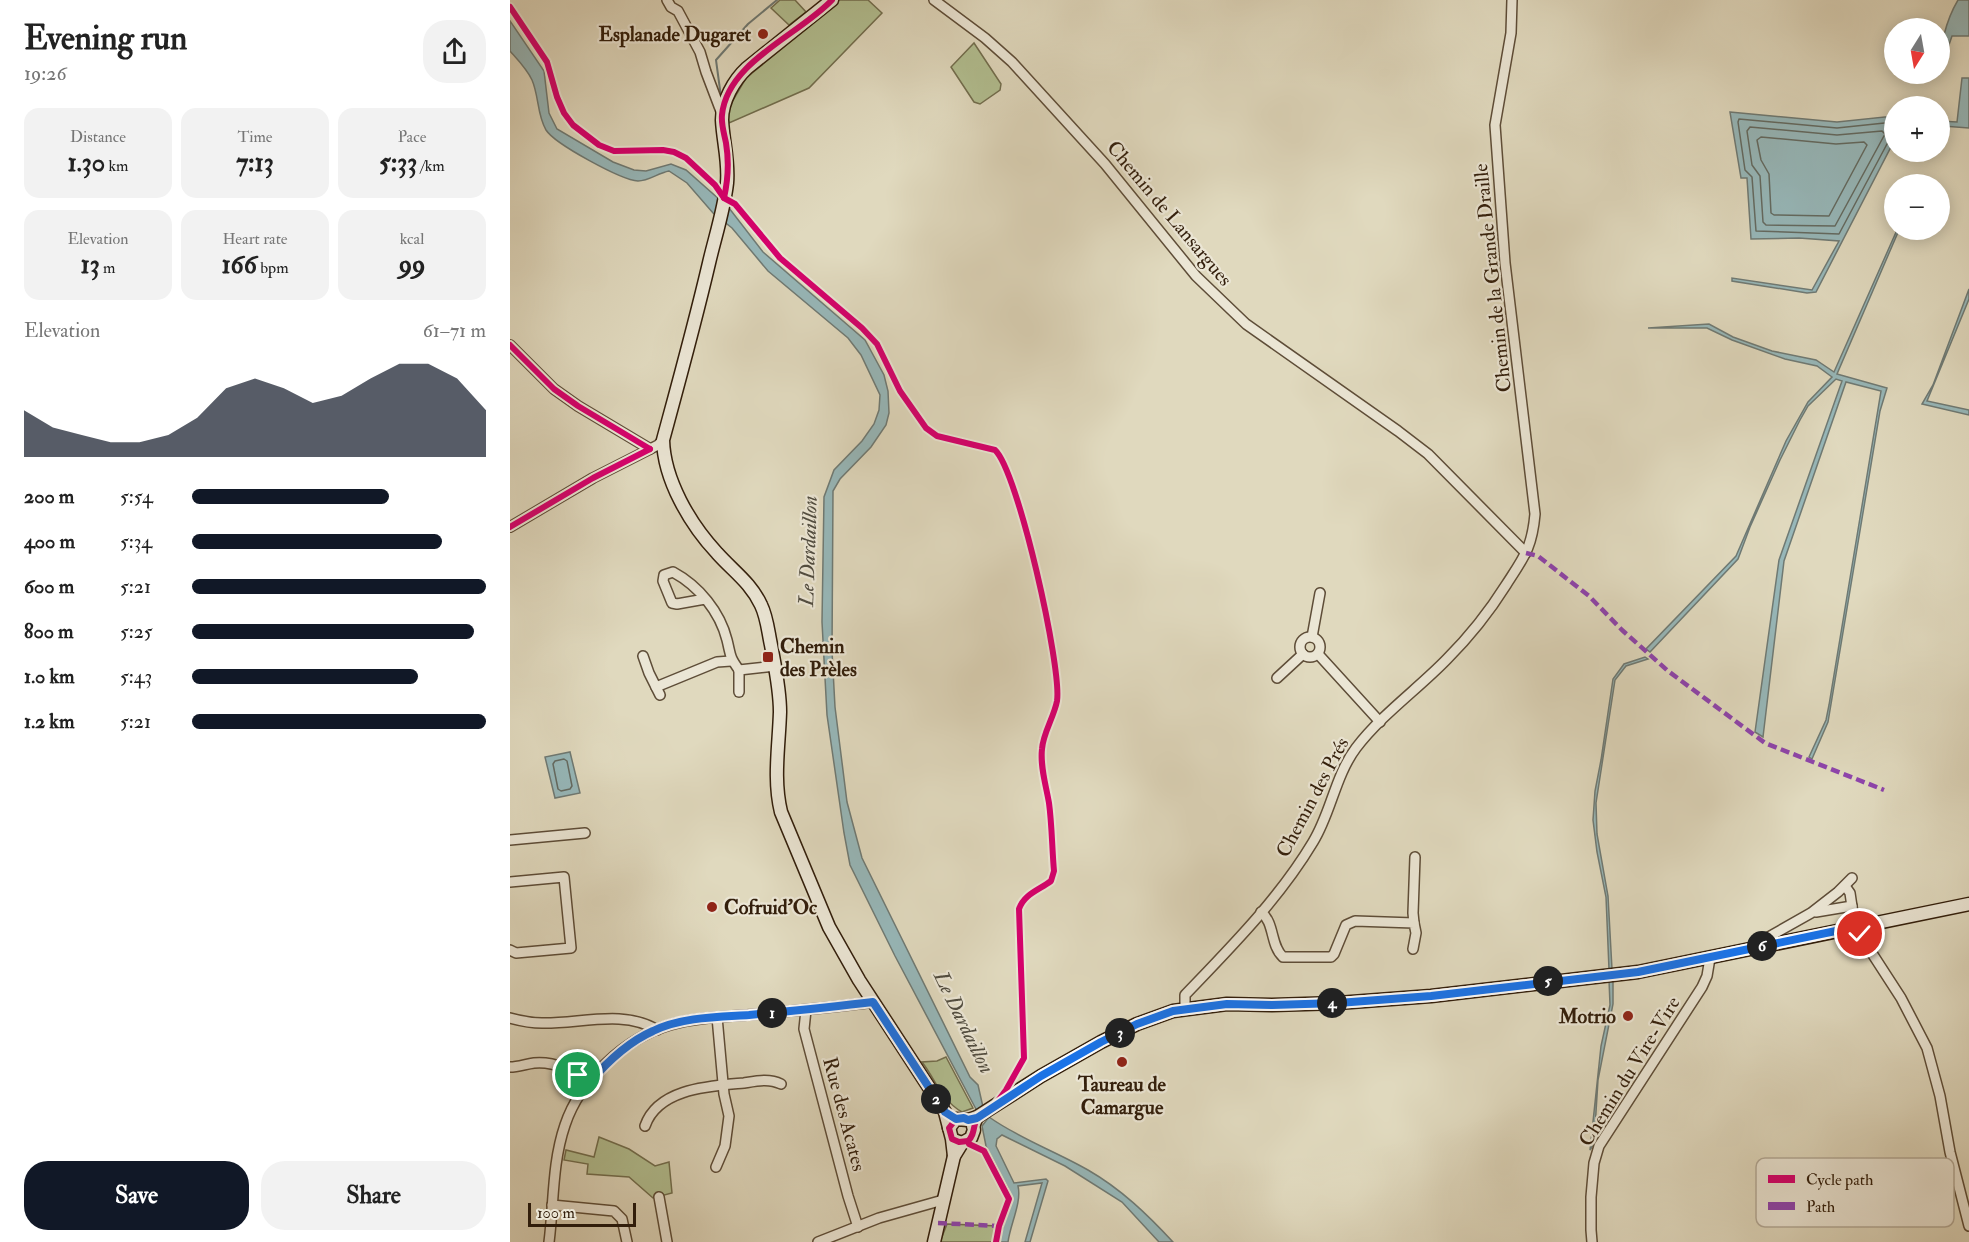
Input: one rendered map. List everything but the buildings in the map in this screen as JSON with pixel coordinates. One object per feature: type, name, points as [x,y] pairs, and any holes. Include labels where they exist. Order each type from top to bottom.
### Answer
[{"type":"street","points":[[667,0],[671,7],[678,11],[700,52],[721,110],[727,157],[727,184],[719,221],[701,299],[663,440],[668,470],[684,507],[713,549],[746,581],[762,606],[779,693],[777,795],[781,812],[829,927],[859,980],[945,1112],[962,1127]]},
{"type":"street","points":[[678,11],[679,0]]},
{"type":"street","points":[[721,110],[741,73],[832,0]]},
{"type":"street","name":"Chemin de Lansargues","points":[[934,0],[985,38],[1012,62],[1106,164],[1181,259],[1222,303],[1246,324],[1428,454],[1526,553]]},
{"type":"street","name":"Chemin de la Grande Draille","points":[[1512,0],[1511,33],[1495,125],[1505,263],[1534,514],[1531,544],[1526,553]]},
{"type":"street","points":[[510,345],[554,389],[578,406],[651,449]]},
{"type":"street","points":[[510,526],[593,478],[651,449],[663,440]]},
{"type":"street","name":"Chemin des Prés","points":[[1185,1009],[1185,995],[1261,912],[1313,841],[1348,761],[1357,747],[1465,641],[1484,618],[1526,553]]},
{"type":"street","points":[[705,599],[672,603],[663,581],[664,575],[673,572],[682,577],[690,583],[705,599],[714,611],[723,627],[731,661],[739,670],[739,692]]},
{"type":"street","points":[[1312,637],[1320,593]]},
{"type":"street","points":[[1312,637],[1319,643],[1320,649],[1318,654],[1312,657],[1303,654],[1300,649],[1301,643],[1306,638],[1312,637]]},
{"type":"street","points":[[1278,678],[1303,654]]},
{"type":"street","points":[[1318,654],[1380,722]]},
{"type":"street","points":[[643,656],[658,691],[717,662],[731,661]]},
{"type":"street","points":[[739,670],[775,666]]},
{"type":"street","points":[[510,840],[585,833]]},
{"type":"street","points":[[1413,949],[1416,933],[1413,913],[1415,857]]},
{"type":"street","points":[[510,882],[564,877],[571,948],[516,953],[510,950]]},
{"type":"street","points":[[1747,950],[1811,913],[1852,878]]},
{"type":"street","points":[[1845,886],[1850,893],[1855,927],[1901,998],[1927,1048],[1940,1096],[1952,1158]]},
{"type":"street","points":[[934,1242],[962,1127],[1041,1076],[1158,1015],[1227,1004],[1327,1003],[1431,996],[1638,972],[1969,904]]},
{"type":"street","points":[[1811,913],[1852,906]]},
{"type":"street","points":[[1261,912],[1270,923],[1278,952],[1283,957],[1330,957],[1336,950],[1344,928],[1351,922],[1414,923]]},
{"type":"street","name":"Chemin du Vire-Vire","points":[[1593,1242],[1590,1217],[1596,1154],[1628,1100],[1702,987],[1707,976],[1710,958]]},
{"type":"street","points":[[549,1242],[555,1167],[565,1124],[574,1105],[589,1083],[612,1059],[645,1036],[671,1024],[717,1017],[873,1002]]},
{"type":"street","name":"Rue des Acates","points":[[806,1010],[804,1029],[858,1227]]},
{"type":"street","points":[[716,1167],[725,1146],[729,1116],[723,1084],[717,1017]]},
{"type":"street","points":[[510,1018],[542,1023],[614,1019],[638,1021],[657,1030]]},
{"type":"street","points":[[638,1021],[645,1036]]},
{"type":"street","points":[[510,1067],[539,1063],[555,1064],[570,1070],[589,1083]]},
{"type":"street","points":[[645,1126],[651,1114],[679,1094],[723,1084],[768,1080],[781,1084]]},
{"type":"street","points":[[1954,1168],[1969,1226]]},
{"type":"street","points":[[659,1197],[667,1242]]},
{"type":"street","points":[[818,1242],[904,1210],[943,1200]]},
{"type":"street","points":[[552,1205],[614,1211],[622,1219],[627,1242]]},
{"type":"street","points":[[929,1205],[940,1213]]},
{"type":"green space","points":[[780,0],[795,0],[806,12],[789,25],[771,8]]},
{"type":"green space","points":[[838,0],[868,0],[882,13],[809,88],[729,123],[727,115],[729,107],[746,78],[835,5]]},
{"type":"green space","points":[[974,43],[1001,84],[1000,90],[980,104],[974,102],[951,67]]},
{"type":"green space","points":[[946,1057],[973,1108],[962,1112],[949,1102],[922,1062],[937,1061]]},
{"type":"green space","points":[[599,1137],[629,1149],[655,1166],[669,1162],[672,1193],[653,1198],[629,1177],[587,1174],[588,1164],[564,1160],[566,1150],[594,1157]]},
{"type":"green space","points":[[947,1224],[999,1226],[996,1242],[940,1242]]},
{"type":"water","points":[[1958,0],[1969,0],[1969,36],[1952,36],[1950,42],[1950,16]]},
{"type":"water","points":[[510,21],[544,71],[549,113],[557,129],[613,162],[634,170],[646,171],[671,164],[686,170],[729,208],[763,252],[865,340],[884,375],[888,391],[889,413],[886,425],[871,447],[840,479],[833,491],[832,651],[835,707],[847,802],[862,858],[970,1077],[978,1085],[983,1107],[977,1111],[850,865],[827,715],[822,622],[824,497],[834,470],[862,441],[874,424],[879,410],[880,395],[861,355],[848,338],[768,271],[732,228],[713,213],[687,183],[669,171],[642,181],[618,175],[562,144],[546,130],[539,112],[532,80],[510,51]]},
{"type":"water","points":[[1962,78],[1969,78],[1969,128],[1950,127],[1950,122],[1957,122]]},
{"type":"water","points":[[1730,112],[1837,122],[1884,117],[1884,160],[1816,292],[1807,293],[1732,281],[1732,278],[1812,290],[1839,241],[1799,238],[1751,239],[1747,178],[1741,178]]},
{"type":"water","points":[[1893,240],[1895,240],[1837,374],[1887,388],[1880,411],[1828,722],[1812,759],[1809,757],[1826,720],[1829,705],[1881,391],[1846,382],[1784,561],[1763,737],[1755,732],[1779,560],[1842,381],[1836,379],[1808,406],[1780,460],[1738,559],[1650,652],[1646,649],[1736,556],[1786,441],[1808,402],[1832,377],[1817,366],[1785,359],[1732,340],[1707,328],[1648,328],[1709,324],[1733,337],[1772,351],[1816,360],[1834,372]]},
{"type":"water","points":[[1969,289],[1969,299],[1927,401],[1969,410],[1969,415],[1922,404],[1933,385]]},
{"type":"water","points":[[1645,657],[1648,659],[1626,666],[1615,680],[1596,803],[1597,834],[1608,896],[1612,969],[1609,969],[1606,897],[1593,820],[1595,791],[1613,679],[1624,664]]},
{"type":"water","points":[[570,752],[580,793],[555,798],[545,757]]},
{"type":"water","points":[[1609,980],[1613,980],[1613,1004],[1598,1080],[1594,1144],[1590,1150],[1601,1046],[1610,1005]]},
{"type":"water","points":[[989,1117],[1013,1132],[1076,1163],[1112,1185],[1173,1242],[1159,1242],[1122,1202],[1065,1166],[1002,1135],[997,1139],[996,1146],[1014,1183],[1046,1179],[1048,1181],[1030,1242],[1025,1242],[1042,1183],[1018,1186],[1018,1199],[1008,1242],[999,1242],[1011,1197],[986,1146],[982,1126]]},
{"type":"waterway","points":[[721,97],[716,60],[748,24],[777,0]]},
{"type":"marked path","points":[[1526,553],[1538,556],[1589,596],[1622,630],[1668,671],[1765,743],[1884,790]]},
{"type":"marked path","points":[[938,1223],[999,1226]]},
{"type":"cycle path","points":[[724,198],[728,164],[722,115],[727,96],[750,65],[832,0]]},
{"type":"cycle path","points":[[510,7],[547,62],[557,97],[564,113],[573,125],[599,145],[614,151],[663,150],[686,158],[715,185],[724,198],[735,204],[780,258],[862,328],[877,344],[900,391],[926,428],[937,436],[995,450],[1004,465],[1026,530],[1046,613],[1057,682],[1057,701],[1044,737],[1042,756],[1050,811],[1054,871],[1051,881],[1028,896],[1019,909],[1024,1058],[994,1106],[977,1117],[968,1120],[956,1119],[949,1128],[952,1139],[959,1142],[968,1141],[973,1133],[977,1117]]},
{"type":"cycle path","points":[[510,345],[554,389],[650,449]]},
{"type":"cycle path","points":[[510,527],[593,478],[650,449]]},
{"type":"cycle path","points":[[968,1141],[969,1144],[984,1151],[1009,1199],[996,1242]]},
{"type":"place","name":"Esplanade Dugaret","points":[[763,34]]},
{"type":"place","name":"Chemin des Prèles","points":[[768,657]]},
{"type":"place","name":"Cofruid’Oc","points":[[712,907]]},
{"type":"place","name":"Motrio","points":[[1628,1016]]},
{"type":"place","name":"Taureau de Camargue","points":[[1122,1062]]},
{"type":"route","points":[[578,1075],[589,1083],[605,1065],[635,1041],[671,1024],[717,1017],[873,1002],[945,1112],[956,1119],[968,1120],[977,1118],[1041,1076],[1101,1042],[1137,1024],[1173,1011],[1227,1004],[1338,1003],[1431,996],[1638,972],[1855,927],[1860,934]]},
{"type":"water label","name":"Le Dardaillon","points":[[808,551]]},
{"type":"water label","name":"Le Dardaillon","points":[[964,1022]]}]
